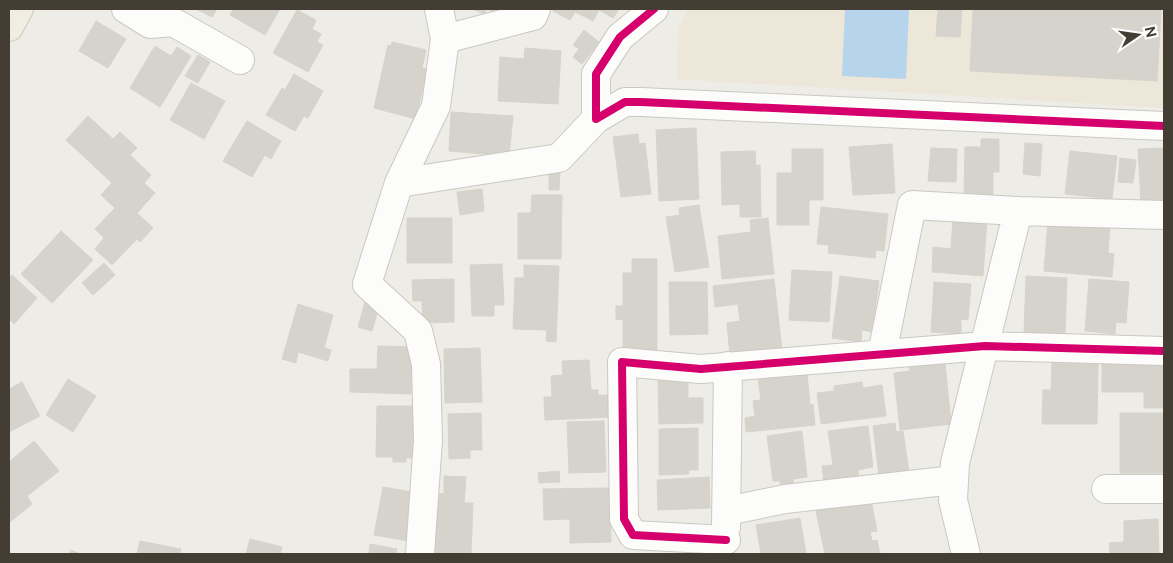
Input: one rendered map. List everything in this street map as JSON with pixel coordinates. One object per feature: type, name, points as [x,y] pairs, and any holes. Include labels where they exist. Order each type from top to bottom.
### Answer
[{"type":"main road","points":[[9,27],[19,9]]},
{"type":"street","points":[[126,9],[150,24],[173,22],[240,60]]},
{"type":"street","points":[[420,554],[428,440],[426,364],[418,331],[367,284],[399,183],[436,106],[444,39],[439,9]]},
{"type":"street","points":[[444,39],[533,16],[536,9]]},
{"type":"street","points":[[596,119],[596,74],[620,37],[654,9]]},
{"type":"street","points":[[399,183],[558,158],[596,119],[625,102],[1164,126]]},
{"type":"street","points":[[882,354],[912,206],[1164,215]]},
{"type":"street","points":[[966,554],[953,500],[955,463],[1018,211]]},
{"type":"street","points":[[728,366],[726,547],[633,535],[624,519],[622,362],[701,368],[985,346],[1164,350]]},
{"type":"street","points":[[727,511],[786,499],[954,480]]},
{"type":"street","points":[[1106,489],[1164,489]]},
{"type":"shaded area","points":[[688,9],[1164,9],[1164,108],[677,79],[679,28]]},
{"type":"water","points":[[845,9],[909,9],[906,79],[842,76]]},
{"type":"building","points":[[196,9],[217,9],[212,17]]},
{"type":"building","points":[[233,9],[280,9],[265,35],[230,15]]},
{"type":"building","points":[[473,9],[487,9],[484,14]]},
{"type":"building","points":[[487,9],[497,9],[495,13]]},
{"type":"building","points":[[554,9],[619,9],[613,18],[599,10],[593,21],[575,12],[570,20],[553,11]]},
{"type":"building","points":[[938,9],[962,9],[960,37],[936,36]]},
{"type":"building","points":[[973,9],[1161,9],[1157,81],[970,71]]},
{"type":"building","points":[[297,10],[316,20],[312,29],[321,34],[317,42],[323,45],[308,72],[273,53]]},
{"type":"building","points":[[96,21],[126,39],[108,68],[79,51]]},
{"type":"building","points":[[584,30],[599,42],[582,64],[573,57],[579,49],[573,45]]},
{"type":"building","points":[[392,42],[426,50],[422,68],[427,69],[416,119],[374,108],[388,45],[391,46]]},
{"type":"building","points":[[155,46],[171,56],[177,47],[191,56],[160,107],[130,88]]},
{"type":"building","points":[[525,48],[561,51],[558,104],[498,101],[500,57],[524,59]]},
{"type":"building","points":[[198,55],[210,62],[198,83],[185,76]]},
{"type":"building","points":[[294,74],[323,91],[308,118],[304,116],[295,131],[266,115],[282,88],[285,90]]},
{"type":"building","points":[[191,83],[225,101],[204,139],[170,120]]},
{"type":"building","points":[[451,112],[513,116],[509,156],[449,151]]},
{"type":"building","points":[[88,116],[113,139],[120,132],[137,148],[130,155],[151,175],[144,183],[155,193],[137,213],[153,228],[140,242],[137,239],[112,265],[95,249],[104,238],[95,229],[115,208],[101,195],[112,183],[66,140]]},
{"type":"building","points":[[247,121],[281,141],[271,159],[265,155],[252,177],[223,161]]},
{"type":"building","points":[[696,128],[699,199],[659,201],[656,130]]},
{"type":"building","points":[[638,134],[639,144],[645,143],[651,194],[621,197],[613,137]]},
{"type":"building","points":[[981,139],[999,139],[999,172],[993,172],[993,195],[964,195],[965,147],[981,147]]},
{"type":"building","points":[[1025,143],[1042,144],[1040,176],[1023,174]]},
{"type":"building","points":[[892,144],[895,193],[853,195],[849,147]]},
{"type":"building","points":[[931,148],[957,149],[956,182],[928,181]]},
{"type":"building","points":[[1164,148],[1164,203],[1141,203],[1138,149]]},
{"type":"building","points":[[792,149],[823,149],[823,200],[809,200],[809,225],[777,225],[777,173],[792,173]]},
{"type":"building","points":[[755,151],[756,166],[760,165],[761,217],[740,217],[740,204],[722,205],[721,152]]},
{"type":"building","points":[[1070,151],[1117,156],[1112,199],[1065,194]]},
{"type":"building","points":[[1120,158],[1136,160],[1133,183],[1118,182]]},
{"type":"building","points":[[549,172],[560,172],[559,190],[549,190]]},
{"type":"building","points":[[482,189],[484,211],[460,215],[457,192]]},
{"type":"building","points":[[532,195],[562,195],[561,259],[518,259],[518,213],[531,213]]},
{"type":"building","points":[[699,205],[709,267],[675,272],[666,217],[680,215],[679,208]]},
{"type":"building","points":[[821,207],[888,214],[884,251],[876,250],[875,258],[828,253],[829,245],[817,244]]},
{"type":"building","points":[[407,218],[452,218],[452,263],[407,263]]},
{"type":"building","points":[[768,218],[774,274],[722,279],[718,236],[751,232],[750,220]]},
{"type":"building","points":[[953,218],[987,220],[983,276],[932,272],[933,247],[951,249]]},
{"type":"building","points":[[1048,221],[1110,226],[1108,253],[1114,254],[1112,277],[1044,271]]},
{"type":"building","points":[[61,231],[93,260],[52,303],[21,274]]},
{"type":"building","points":[[632,259],[657,259],[657,352],[623,352],[623,320],[616,319],[616,306],[623,306],[623,273],[632,273]]},
{"type":"building","points":[[104,263],[115,275],[93,295],[82,283]]},
{"type":"building","points":[[502,264],[504,305],[494,305],[494,316],[472,316],[470,265]]},
{"type":"building","points":[[524,265],[559,266],[556,342],[546,341],[547,330],[513,329],[515,278],[524,278]]},
{"type":"building","points":[[792,270],[832,272],[829,322],[789,320]]},
{"type":"building","points":[[12,275],[37,298],[14,324],[9,319],[9,279]]},
{"type":"building","points":[[840,276],[879,281],[872,332],[862,330],[861,342],[832,338]]},
{"type":"building","points":[[1026,276],[1067,278],[1065,334],[1024,333]]},
{"type":"building","points":[[454,279],[454,322],[423,323],[422,301],[413,301],[412,280]]},
{"type":"building","points":[[774,279],[782,350],[730,356],[727,323],[740,321],[738,304],[715,307],[713,286]]},
{"type":"building","points":[[1089,279],[1129,282],[1126,323],[1116,322],[1115,334],[1085,331]]},
{"type":"building","points":[[669,282],[707,282],[708,334],[670,335]]},
{"type":"building","points":[[934,282],[971,284],[968,320],[961,319],[961,334],[931,332]]},
{"type":"building","points":[[365,302],[379,306],[372,331],[358,327]]},
{"type":"building","points":[[298,304],[333,315],[324,348],[331,350],[328,361],[298,352],[296,363],[282,359]]},
{"type":"building","points":[[378,346],[412,347],[411,394],[350,392],[350,369],[377,369]]},
{"type":"building","points":[[480,348],[482,402],[445,403],[444,349]]},
{"type":"building","points":[[589,360],[591,390],[598,390],[598,395],[611,395],[612,417],[545,420],[544,397],[552,397],[551,376],[563,375],[562,361]]},
{"type":"building","points":[[1102,362],[1164,362],[1164,408],[1144,408],[1144,392],[1102,392]]},
{"type":"building","points":[[945,363],[951,424],[900,430],[894,373],[910,371],[909,366]]},
{"type":"building","points":[[1052,363],[1098,364],[1097,424],[1042,424],[1043,390],[1051,390]]},
{"type":"building","points":[[807,374],[810,405],[813,404],[815,425],[746,432],[745,418],[755,416],[753,401],[761,400],[758,379]]},
{"type":"building","points":[[68,379],[96,396],[73,432],[46,415]]},
{"type":"building","points":[[658,380],[688,380],[688,398],[703,398],[703,423],[659,424]]},
{"type":"building","points":[[22,382],[40,416],[9,432],[9,389]]},
{"type":"building","points":[[862,382],[863,388],[882,385],[886,416],[821,424],[817,393],[834,391],[834,386]]},
{"type":"building","points":[[377,406],[413,406],[413,420],[418,420],[417,437],[412,437],[413,458],[406,458],[406,462],[393,462],[393,457],[376,457]]},
{"type":"building","points":[[481,413],[482,450],[470,450],[470,458],[449,459],[448,414]]},
{"type":"building","points":[[1120,413],[1164,413],[1164,473],[1120,473]]},
{"type":"building","points":[[604,421],[606,472],[569,473],[567,422]]},
{"type":"building","points":[[895,423],[896,432],[903,431],[909,472],[879,476],[873,426]]},
{"type":"building","points":[[868,426],[873,467],[858,470],[859,480],[824,484],[822,466],[833,465],[828,431]]},
{"type":"building","points":[[698,428],[698,470],[689,470],[689,474],[659,475],[659,429]]},
{"type":"building","points":[[802,431],[807,477],[793,479],[794,485],[781,487],[780,481],[773,481],[767,436]]},
{"type":"building","points":[[34,441],[59,471],[27,496],[32,504],[10,522],[9,462]]},
{"type":"building","points":[[559,471],[560,482],[539,483],[538,473]]},
{"type":"building","points":[[444,476],[466,477],[464,503],[473,503],[471,554],[430,553],[432,493],[444,494]]},
{"type":"building","points":[[709,477],[710,508],[658,510],[657,480]]},
{"type":"building","points":[[383,487],[418,493],[409,541],[374,535]]},
{"type":"building","points":[[610,488],[611,542],[570,543],[570,519],[544,520],[543,489]]},
{"type":"building","points":[[871,500],[877,531],[870,532],[872,541],[877,540],[880,554],[825,554],[816,511]]},
{"type":"building","points":[[800,518],[806,554],[761,554],[756,525]]},
{"type":"building","points":[[1158,519],[1159,554],[1110,554],[1109,543],[1124,542],[1124,521]]},
{"type":"building","points":[[250,539],[282,547],[280,554],[246,554]]},
{"type":"building","points":[[140,541],[181,549],[180,554],[137,554]]},
{"type":"building","points":[[370,544],[397,549],[396,554],[369,554]]},
{"type":"building","points":[[71,550],[80,554],[69,554]]},
{"type":"cycle path","points":[[654,9],[620,37],[596,74],[596,119],[625,102],[641,102],[1164,126]]},
{"type":"cycle path","points":[[726,540],[633,535],[624,519],[622,362],[701,369],[985,346],[1164,351]]}]
